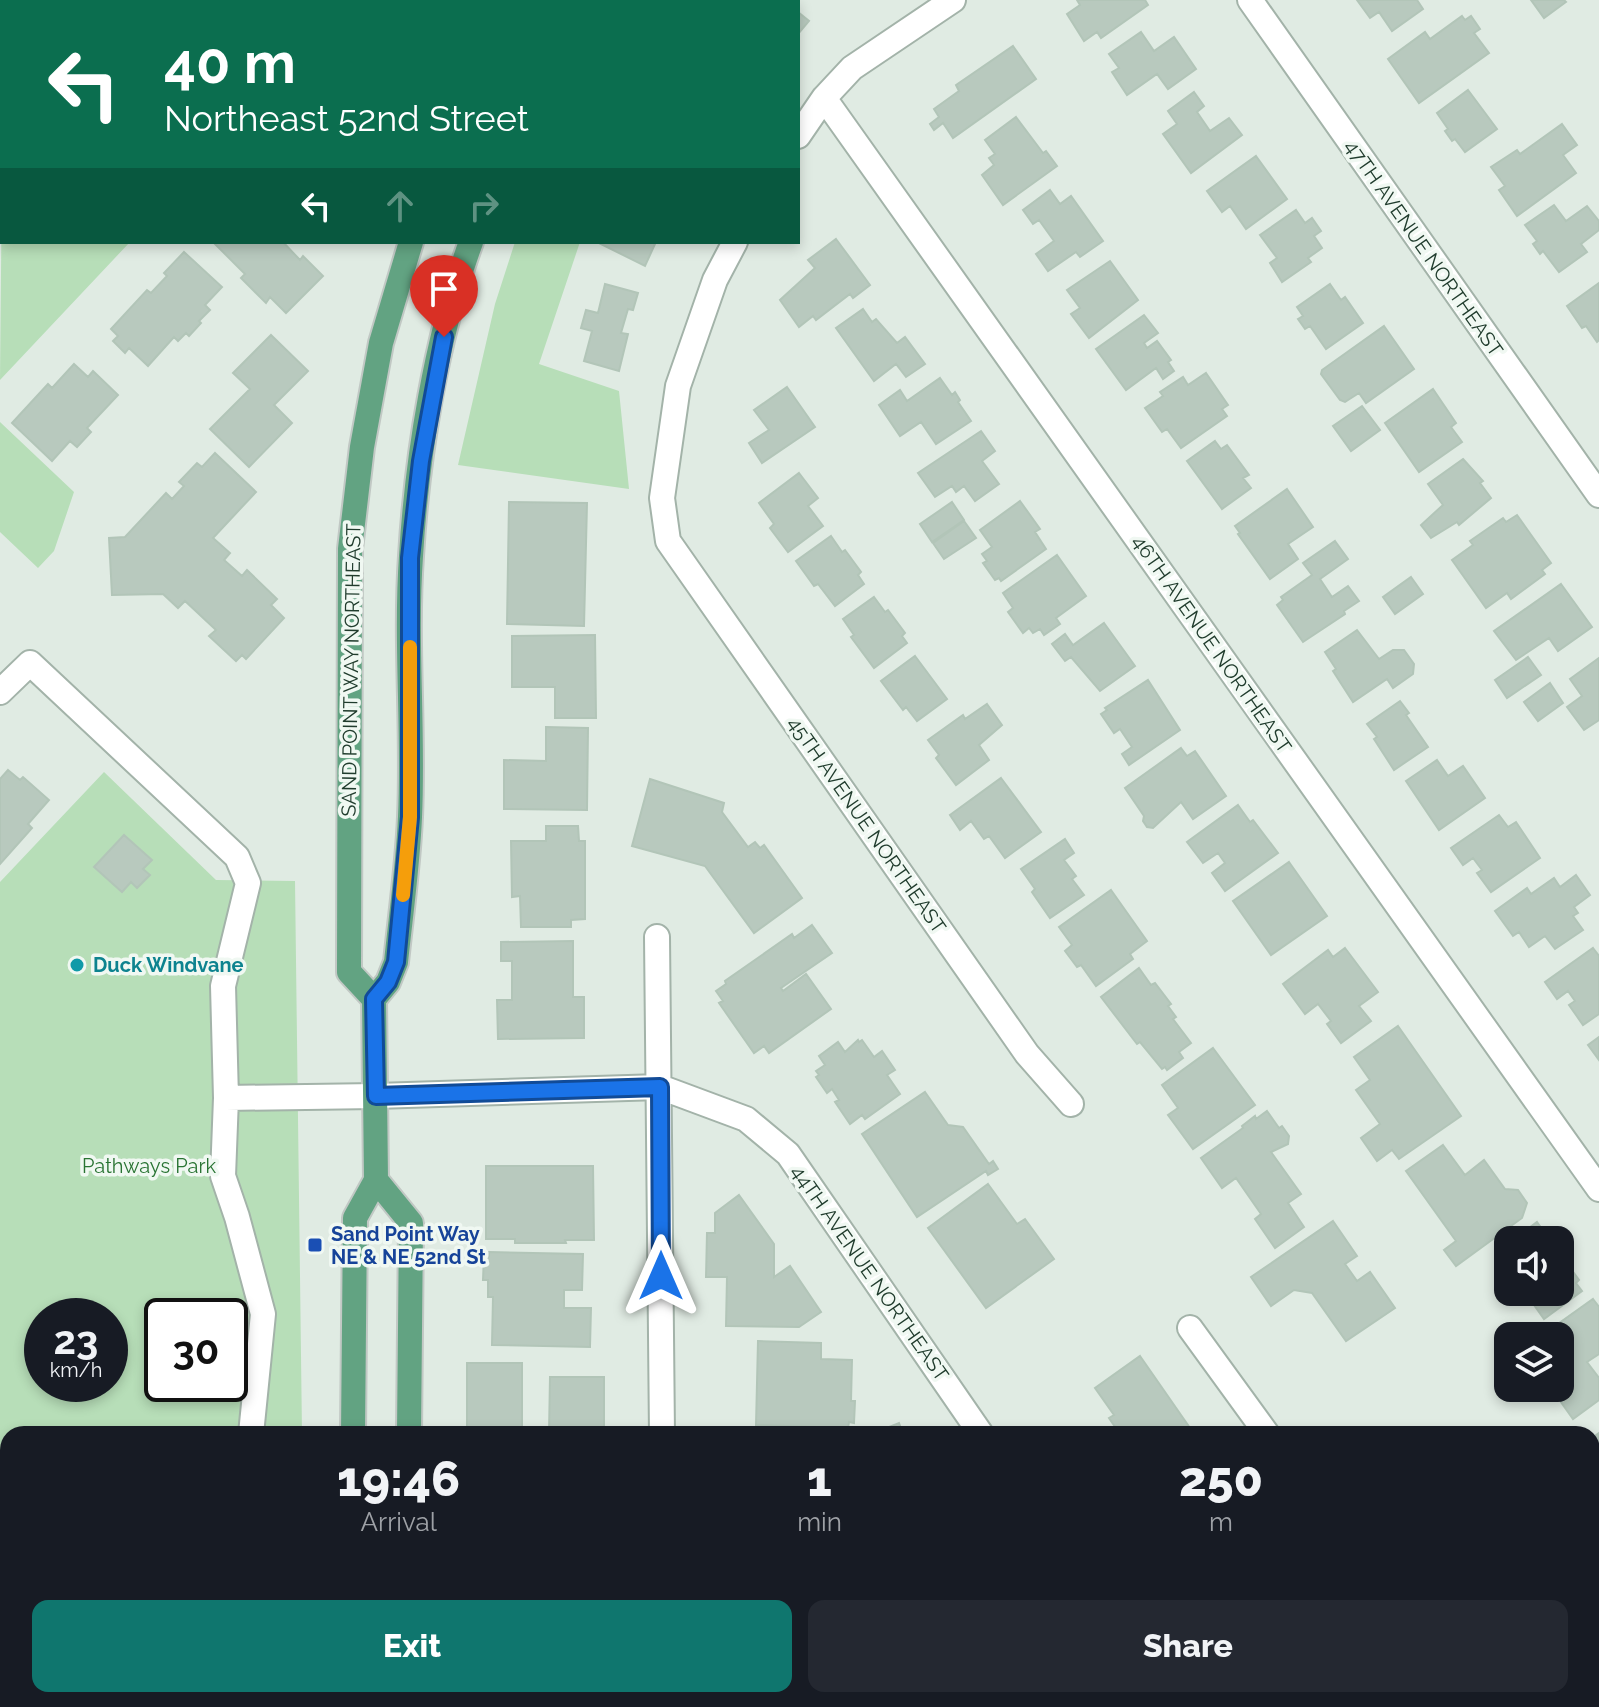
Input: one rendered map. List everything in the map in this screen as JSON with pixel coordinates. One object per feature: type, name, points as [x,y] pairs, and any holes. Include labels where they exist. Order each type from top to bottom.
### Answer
[{"type":"main road","name":"SAND POINT WAY NORTHEAST","points":[[374,999],[349,972],[350,549],[362,447],[381,343],[410,244]]},
{"type":"main road","points":[[353,1426],[355,1218],[376,1180],[374,999],[388,982],[396,962],[410,817],[410,558],[421,461],[438,361],[470,244]]},
{"type":"main road","points":[[376,1180],[411,1223],[409,1426]]},
{"type":"street","points":[[800,133],[824,98],[852,68],[953,0]]},
{"type":"street","name":"47TH AVENUE NORTHEAST","points":[[1250,0],[1599,495]]},
{"type":"street","name":"46TH AVENUE NORTHEAST","points":[[824,98],[1599,1189]]},
{"type":"street","name":"45TH AVENUE NORTHEAST","points":[[734,244],[715,280],[678,386],[662,498],[668,541],[1027,1054],[1071,1104]]},
{"type":"street","points":[[0,692],[30,663],[237,857],[248,883],[223,986],[226,1098],[223,1176],[263,1314],[252,1426]]},
{"type":"street","points":[[657,937],[662,1426]]},
{"type":"street","points":[[226,1098],[660,1087]]},
{"type":"street","name":"44TH AVENUE NORTHEAST","points":[[660,1087],[746,1119],[788,1154],[975,1426]]},
{"type":"street","points":[[1190,1328],[1261,1426]]},
{"type":"green space","points":[[1,244],[128,244],[0,380]]},
{"type":"green space","points":[[514,244],[579,244],[539,364],[619,391],[629,489],[458,465],[495,304]]},
{"type":"green space","points":[[0,422],[74,492],[54,551],[38,568],[0,532]]},
{"type":"green space","name":"Pathways Park","points":[[104,772],[216,880],[295,881],[302,1426],[0,1426],[0,882]]},
{"type":"building","points":[[1077,0],[1145,0],[1148,5],[1101,38],[1097,32],[1084,41],[1067,14],[1080,5]]},
{"type":"building","points":[[1357,0],[1417,0],[1423,9],[1392,31],[1379,12],[1370,18]]},
{"type":"building","points":[[1531,0],[1564,0],[1566,2],[1544,18]]},
{"type":"building","points":[[800,14],[809,21],[800,32]]},
{"type":"building","points":[[1462,16],[1465,20],[1471,16],[1480,29],[1474,33],[1489,53],[1419,103],[1388,59],[1425,32],[1430,39]]},
{"type":"building","points":[[1141,32],[1154,51],[1174,37],[1196,69],[1168,89],[1157,74],[1127,95],[1112,72],[1119,68],[1109,54]]},
{"type":"building","points":[[1013,46],[1036,79],[953,138],[943,123],[934,130],[930,124],[939,117],[934,109],[959,91],[956,85]]},
{"type":"building","points":[[1468,90],[1497,129],[1465,152],[1455,139],[1452,141],[1437,113]]},
{"type":"building","points":[[1194,92],[1204,106],[1197,112],[1210,131],[1229,118],[1242,135],[1191,173],[1163,134],[1177,124],[1168,111]]},
{"type":"building","points":[[1016,117],[1057,166],[1003,205],[982,175],[994,165],[989,158],[995,154],[985,140]]},
{"type":"building","points":[[1562,124],[1577,145],[1563,155],[1576,173],[1517,216],[1499,190],[1505,186],[1491,167],[1517,150],[1520,154]]},
{"type":"building","points":[[1256,156],[1287,199],[1246,229],[1230,206],[1222,212],[1207,191]]},
{"type":"building","points":[[1050,190],[1060,204],[1071,196],[1103,241],[1080,257],[1076,252],[1048,271],[1036,254],[1054,241],[1039,220],[1033,224],[1023,210]]},
{"type":"building","points":[[1554,205],[1566,221],[1587,206],[1599,221],[1599,230],[1581,244],[1587,252],[1559,272],[1543,251],[1540,254],[1533,244],[1537,241],[1525,225]]},
{"type":"building","points":[[1296,210],[1305,223],[1312,218],[1321,231],[1314,236],[1322,248],[1308,258],[1311,262],[1282,282],[1270,263],[1277,258],[1260,235]]},
{"type":"building","points":[[836,239],[870,285],[853,298],[850,294],[816,320],[813,316],[799,327],[780,300],[815,268],[808,260]]},
{"type":"building","points":[[215,244],[285,244],[300,260],[303,256],[323,276],[286,313],[270,297],[266,303],[241,278],[245,274]]},
{"type":"building","points":[[601,244],[655,244],[645,266]]},
{"type":"building","points":[[184,252],[222,287],[205,305],[210,310],[189,336],[186,333],[178,341],[174,337],[148,366],[129,348],[125,353],[113,341],[118,336],[111,329],[147,290],[151,293],[167,276],[164,273]]},
{"type":"building","points":[[1110,261],[1138,300],[1089,338],[1071,314],[1080,308],[1067,290]]},
{"type":"building","points":[[1599,283],[1597,342],[1586,326],[1582,328],[1567,306]]},
{"type":"building","points":[[605,284],[638,293],[633,310],[628,309],[621,333],[628,334],[619,371],[584,361],[592,331],[581,328],[586,310],[598,313]]},
{"type":"building","points":[[1330,284],[1341,300],[1345,297],[1363,323],[1326,349],[1310,326],[1305,329],[1298,319],[1303,316],[1297,307]]},
{"type":"building","points":[[863,309],[872,322],[876,319],[897,343],[905,337],[925,364],[906,377],[896,364],[874,381],[836,328]]},
{"type":"building","points":[[1144,315],[1158,333],[1144,343],[1147,348],[1157,341],[1171,360],[1168,362],[1174,371],[1163,379],[1156,368],[1126,390],[1096,349]]},
{"type":"building","points":[[1384,326],[1414,369],[1366,403],[1359,393],[1345,402],[1340,400],[1321,374],[1322,370]]},
{"type":"building","points":[[271,335],[308,371],[274,405],[292,423],[249,467],[210,429],[250,389],[233,373]]},
{"type":"building","points":[[74,364],[88,377],[93,371],[118,395],[87,428],[91,432],[77,447],[70,441],[52,461],[12,423],[48,384],[52,388]]},
{"type":"building","points":[[1206,373],[1228,405],[1222,409],[1227,416],[1181,448],[1167,429],[1162,432],[1145,408],[1163,396],[1160,392],[1183,377],[1188,385]]},
{"type":"building","points":[[940,378],[952,395],[955,392],[971,421],[936,444],[921,422],[900,436],[879,405],[900,390],[907,401]]},
{"type":"building","points":[[787,387],[815,427],[762,463],[749,443],[769,430],[754,410]]},
{"type":"building","points":[[1433,389],[1456,423],[1451,427],[1462,442],[1419,472],[1385,423]]},
{"type":"building","points":[[1362,406],[1380,430],[1351,451],[1333,426]]},
{"type":"building","points":[[981,431],[995,451],[982,461],[999,484],[975,501],[964,486],[956,492],[952,486],[935,497],[918,473]]},
{"type":"building","points":[[1215,441],[1221,449],[1227,445],[1249,475],[1243,478],[1251,488],[1222,509],[1187,461]]},
{"type":"building","points":[[215,453],[256,492],[213,538],[230,553],[224,560],[242,576],[247,570],[277,599],[271,605],[284,618],[246,659],[242,655],[236,661],[209,636],[216,630],[185,601],[178,608],[163,594],[112,595],[109,538],[125,537],[166,493],[172,499],[184,486],[179,482],[197,463],[202,467]]},
{"type":"building","points":[[1463,459],[1483,481],[1480,483],[1491,498],[1459,525],[1457,522],[1431,538],[1421,525],[1443,505],[1428,484]]},
{"type":"building","points":[[799,473],[818,498],[808,506],[823,526],[788,552],[770,528],[774,524],[759,503]]},
{"type":"building","points":[[1287,489],[1313,527],[1288,544],[1298,559],[1270,579],[1235,526]]},
{"type":"building","points":[[1020,501],[1040,529],[1035,532],[1046,549],[1001,581],[999,578],[995,580],[983,563],[987,561],[982,554],[992,547],[980,530]]},
{"type":"building","points":[[509,502],[587,503],[584,626],[507,624]]},
{"type":"building","points":[[952,502],[964,520],[932,542],[920,524]]},
{"type":"building","points":[[1517,515],[1551,563],[1542,570],[1545,574],[1511,599],[1507,593],[1486,608],[1452,560],[1473,545],[1470,541],[1503,518],[1506,522]]},
{"type":"building","points":[[964,521],[976,538],[944,559],[933,543]]},
{"type":"building","points":[[831,536],[861,572],[858,575],[864,584],[835,606],[818,584],[814,586],[796,561]]},
{"type":"building","points":[[1335,541],[1348,559],[1320,579],[1332,597],[1348,586],[1359,601],[1303,642],[1277,605],[1283,600],[1281,597],[1312,575],[1303,563]]},
{"type":"building","points":[[1057,555],[1086,596],[1056,618],[1060,624],[1044,635],[1040,629],[1033,633],[1029,628],[1023,633],[1008,612],[1013,608],[1003,593]]},
{"type":"building","points":[[1411,577],[1423,594],[1395,614],[1383,597]]},
{"type":"building","points":[[1561,584],[1592,627],[1558,651],[1549,638],[1516,660],[1494,631]]},
{"type":"building","points":[[874,597],[905,633],[902,636],[907,643],[874,668],[851,637],[854,635],[843,619]]},
{"type":"building","points":[[1104,623],[1135,666],[1100,691],[1071,657],[1065,661],[1052,644],[1065,634],[1073,645]]},
{"type":"building","points":[[1357,630],[1379,659],[1393,650],[1404,650],[1414,664],[1413,674],[1393,688],[1387,679],[1353,702],[1325,652]]},
{"type":"building","points":[[595,635],[596,718],[555,718],[555,687],[512,687],[512,636]]},
{"type":"building","points":[[915,656],[947,699],[917,721],[906,707],[903,710],[881,681]]},
{"type":"building","points":[[1528,657],[1541,675],[1507,698],[1495,680]]},
{"type":"building","points":[[1599,658],[1599,720],[1584,730],[1567,707],[1582,696],[1570,679]]},
{"type":"building","points":[[1148,680],[1180,730],[1129,765],[1122,754],[1132,747],[1120,729],[1114,733],[1101,714],[1107,710],[1105,708]]},
{"type":"building","points":[[1550,683],[1563,703],[1538,721],[1524,702]]},
{"type":"building","points":[[1400,701],[1428,747],[1394,770],[1367,724]]},
{"type":"building","points":[[987,704],[1002,725],[979,745],[989,760],[956,785],[936,758],[939,755],[928,740],[963,715],[965,719]]},
{"type":"building","points":[[546,727],[588,728],[587,810],[504,809],[504,760],[546,761]]},
{"type":"building","points":[[1181,748],[1187,756],[1195,751],[1226,796],[1193,819],[1181,802],[1153,828],[1147,827],[1144,816],[1125,788]]},
{"type":"building","points":[[1437,760],[1448,776],[1463,766],[1485,798],[1439,830],[1406,781]]},
{"type":"building","points":[[8,770],[20,780],[23,777],[49,800],[28,824],[32,828],[0,864],[0,779]]},
{"type":"building","points":[[1001,778],[1041,832],[1005,858],[989,836],[984,839],[971,821],[960,830],[950,815]]},
{"type":"building","points":[[650,779],[724,803],[722,812],[748,847],[755,842],[760,848],[764,845],[802,898],[754,933],[705,866],[632,846]]},
{"type":"building","points":[[1238,805],[1278,853],[1225,891],[1212,873],[1225,863],[1218,853],[1203,863],[1187,842]]},
{"type":"building","points":[[1499,815],[1508,827],[1516,822],[1540,858],[1491,892],[1477,873],[1482,870],[1473,858],[1463,865],[1451,848]]},
{"type":"building","points":[[546,826],[578,826],[579,841],[585,841],[585,919],[571,920],[571,927],[521,927],[520,896],[512,897],[511,841],[546,841]]},
{"type":"building","points":[[124,835],[152,860],[143,869],[150,875],[137,888],[131,882],[122,892],[94,867]]},
{"type":"building","points":[[1065,839],[1074,853],[1064,860],[1076,876],[1072,879],[1084,895],[1050,918],[1021,869]]},
{"type":"building","points":[[1289,862],[1327,916],[1271,955],[1233,901]]},
{"type":"building","points":[[1576,875],[1590,895],[1574,907],[1578,913],[1573,916],[1583,930],[1555,949],[1545,936],[1529,947],[1519,932],[1513,936],[1495,911],[1527,888],[1531,894],[1554,878],[1560,887]]},
{"type":"building","points":[[1111,890],[1147,941],[1130,954],[1133,959],[1096,986],[1081,965],[1077,967],[1065,951],[1072,945],[1059,927]]},
{"type":"building","points":[[812,925],[832,953],[781,988],[783,991],[806,974],[831,1009],[769,1053],[764,1046],[754,1053],[719,1003],[723,1001],[716,991],[726,984],[725,981],[792,934],[794,938]]},
{"type":"building","points":[[573,941],[573,997],[584,997],[584,1038],[498,1039],[497,1000],[512,1000],[512,961],[501,961],[501,942]]},
{"type":"building","points":[[1345,948],[1378,992],[1359,1006],[1371,1021],[1341,1043],[1327,1024],[1331,1021],[1318,1004],[1305,1014],[1283,984],[1328,950],[1333,957]]},
{"type":"building","points":[[1593,948],[1599,956],[1599,1014],[1583,1025],[1569,1005],[1575,1001],[1568,991],[1557,999],[1545,982]]},
{"type":"building","points":[[1139,968],[1171,1004],[1168,1006],[1176,1017],[1173,1019],[1191,1043],[1179,1052],[1183,1058],[1167,1070],[1165,1067],[1162,1069],[1140,1042],[1137,1044],[1101,997]]},
{"type":"building","points":[[1398,1026],[1461,1116],[1399,1159],[1392,1150],[1377,1161],[1361,1138],[1380,1124],[1356,1090],[1370,1080],[1354,1057]]},
{"type":"building","points":[[1599,1037],[1599,1060],[1588,1045]]},
{"type":"building","points":[[862,1040],[874,1057],[882,1051],[895,1070],[887,1075],[900,1094],[865,1119],[862,1115],[850,1124],[835,1102],[839,1100],[832,1089],[827,1093],[816,1077],[819,1075],[816,1071],[825,1065],[819,1056],[838,1042],[845,1052]]},
{"type":"building","points":[[1213,1048],[1255,1105],[1193,1149],[1168,1115],[1178,1108],[1162,1085]]},
{"type":"building","points":[[925,1092],[948,1125],[963,1127],[989,1164],[993,1161],[998,1169],[988,1175],[986,1171],[917,1217],[862,1134]]},
{"type":"building","points":[[1267,1111],[1289,1136],[1288,1144],[1271,1152],[1301,1194],[1288,1203],[1304,1227],[1275,1248],[1255,1219],[1261,1214],[1236,1178],[1222,1188],[1201,1158],[1255,1116],[1256,1119]]},
{"type":"building","points":[[1443,1145],[1465,1175],[1484,1160],[1505,1189],[1518,1190],[1527,1203],[1522,1218],[1511,1226],[1494,1226],[1494,1238],[1456,1266],[1444,1250],[1456,1241],[1406,1171]]},
{"type":"building","points":[[486,1166],[593,1166],[594,1240],[515,1243],[515,1239],[486,1239]]},
{"type":"building","points":[[988,1184],[1017,1224],[1025,1219],[1054,1259],[986,1308],[928,1228]]},
{"type":"building","points":[[739,1195],[774,1244],[774,1277],[790,1266],[821,1312],[799,1327],[726,1326],[727,1277],[706,1277],[707,1233],[715,1233],[715,1213]]},
{"type":"building","points":[[1333,1221],[1357,1256],[1345,1264],[1357,1281],[1370,1272],[1395,1308],[1346,1341],[1312,1293],[1294,1290],[1271,1306],[1251,1277]]},
{"type":"building","points":[[489,1252],[583,1254],[582,1290],[564,1290],[564,1308],[591,1308],[590,1347],[492,1345],[493,1297],[488,1297],[488,1280],[483,1280],[484,1255],[489,1256]]},
{"type":"building","points":[[1574,1273],[1579,1280],[1576,1283],[1582,1291],[1574,1297]]},
{"type":"building","points":[[1593,1299],[1599,1307],[1599,1354],[1587,1362],[1599,1378],[1599,1400],[1573,1419],[1561,1402],[1574,1402],[1574,1322],[1561,1322]]},
{"type":"building","points":[[1535,1306],[1562,1306],[1544,1319]]},
{"type":"building","points":[[758,1341],[821,1343],[821,1359],[852,1360],[854,1423],[849,1422],[848,1426],[756,1425]]},
{"type":"building","points":[[1140,1356],[1189,1426],[1114,1426],[1109,1418],[1114,1415],[1095,1388]]},
{"type":"building","points":[[467,1363],[522,1363],[522,1426],[467,1426]]},
{"type":"building","points":[[550,1377],[604,1377],[604,1426],[549,1426]]},
{"type":"slow traffic","points":[[403,895],[410,817],[410,647]]},
{"type":"place","name":"Duck Windvane","points":[[77,965]]},
{"type":"place","name":"Sand Point Way NE & NE 52nd St","points":[[315,1245]]},
{"type":"route","points":[[444,337],[421,461],[410,558],[410,817],[396,962],[388,982],[374,999],[376,1096],[660,1087],[661,1276]]}]
